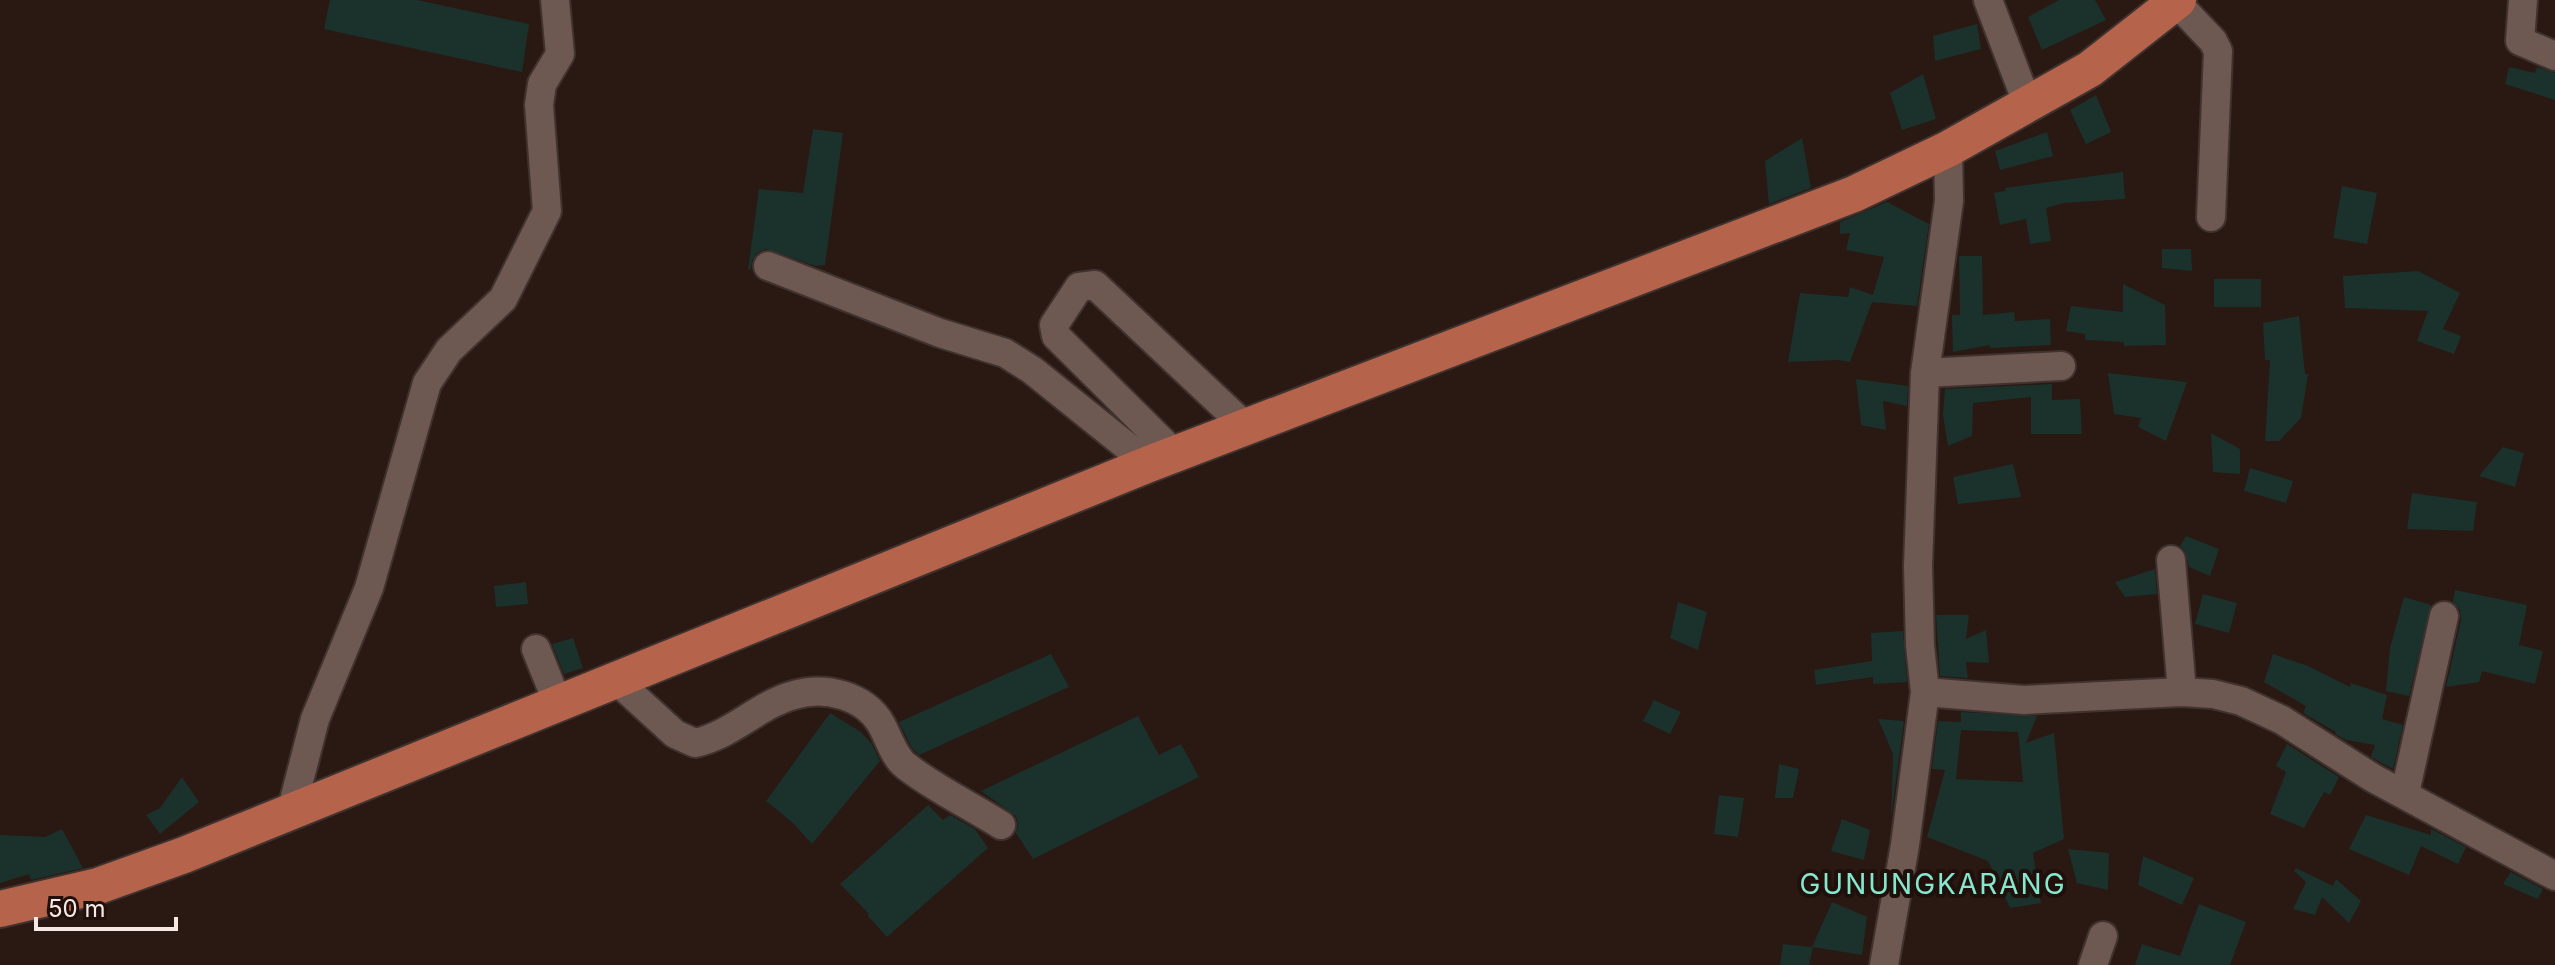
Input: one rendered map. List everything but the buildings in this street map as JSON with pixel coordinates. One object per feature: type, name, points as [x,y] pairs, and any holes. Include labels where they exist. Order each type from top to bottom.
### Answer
[{"type":"main road","points":[[0,909],[98,886],[291,812],[1162,459],[1854,194],[1948,149],[2090,69],[2177,1]]},
{"type":"street","points":[[291,812],[315,719],[369,588],[427,383],[449,350],[503,299],[547,211],[539,99],[542,84],[560,54],[555,0]]},
{"type":"street","points":[[1988,0],[2028,105]]},
{"type":"street","points":[[2523,0],[2520,41],[2555,56]]},
{"type":"street","points":[[2177,1],[2213,41],[2218,51],[2211,217]]},
{"type":"street","points":[[1884,965],[1907,831],[1925,692],[1918,566],[1925,373],[1948,214],[1948,149]]},
{"type":"street","points":[[768,266],[940,333],[1005,353],[1162,459]]},
{"type":"street","points":[[1162,459],[1056,336],[1054,325],[1079,287],[1095,285],[1246,427]]},
{"type":"street","points":[[1925,373],[2061,366]]},
{"type":"street","points":[[2171,560],[2182,692]]},
{"type":"street","points":[[2405,793],[2444,616]]},
{"type":"street","points":[[536,649],[558,704]]},
{"type":"street","points":[[617,681],[675,734],[695,743],[717,736],[794,695],[823,691],[853,699],[879,721],[906,766],[1001,825]]},
{"type":"street","points":[[1925,692],[2024,700],[2182,692],[2213,694],[2262,710],[2373,778],[2555,876]]},
{"type":"street","points":[[2093,965],[2103,936]]},
{"type":"district","name":"GUNUNGKARANG","points":[[1933,884]]}]
